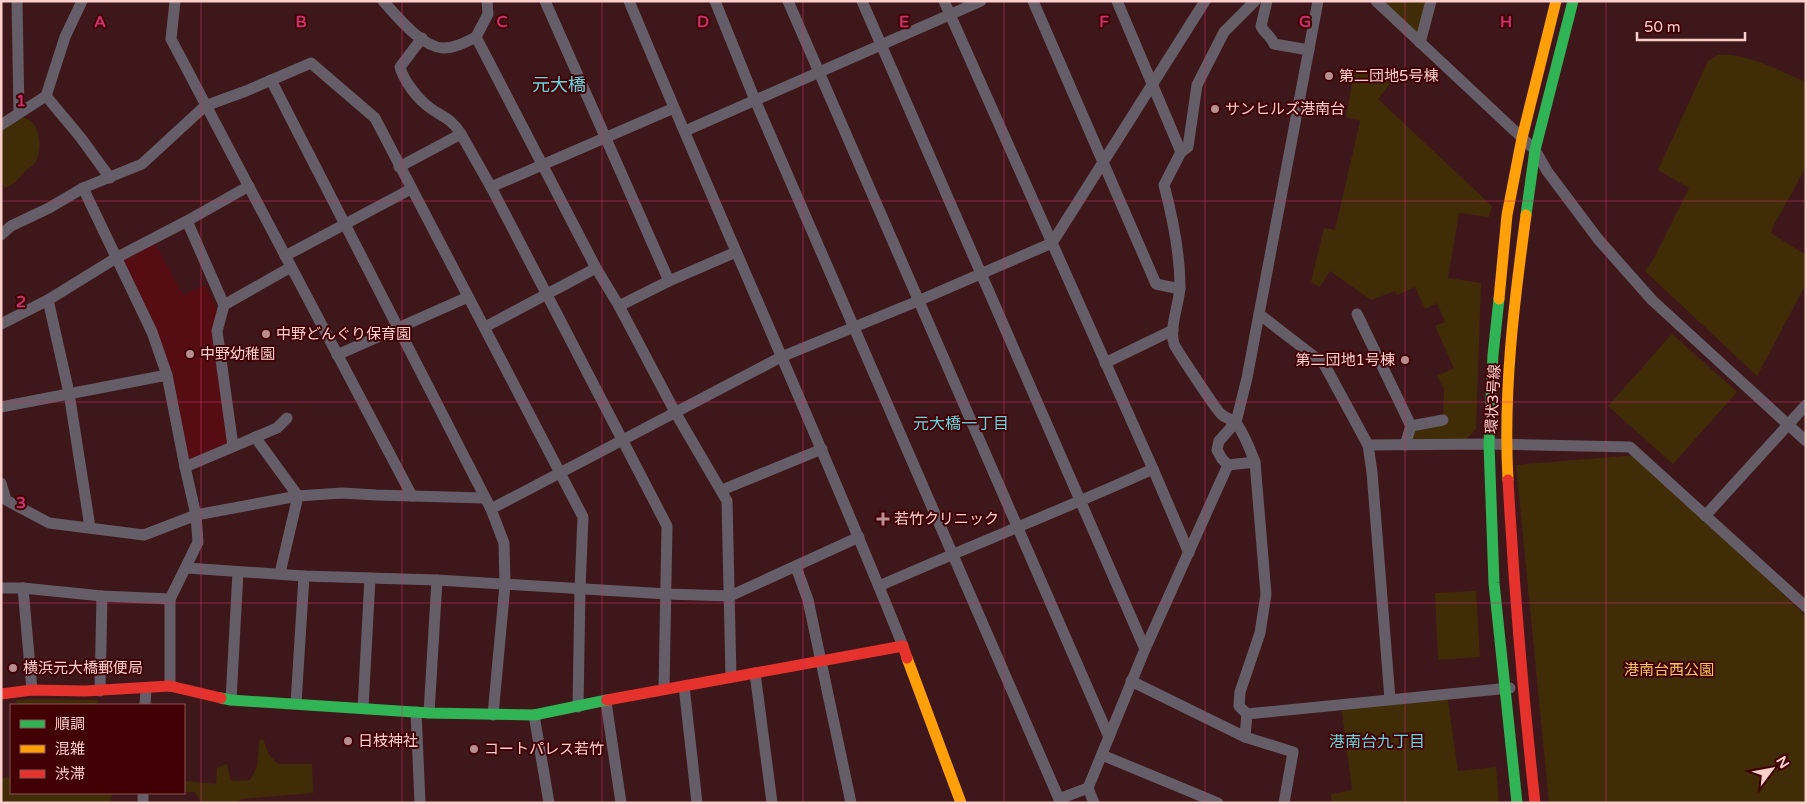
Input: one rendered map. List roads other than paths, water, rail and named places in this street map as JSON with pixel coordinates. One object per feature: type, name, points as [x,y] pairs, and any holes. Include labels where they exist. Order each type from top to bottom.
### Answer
[{"type":"street","points":[[17,1],[19,113]]},
{"type":"street","points":[[1,126],[46,96],[65,38],[82,1]]},
{"type":"street","points":[[175,1],[171,39],[412,496]]},
{"type":"street","points":[[383,1],[407,27],[431,45],[442,48],[454,47],[476,37],[488,14],[487,1]]},
{"type":"street","points":[[545,1],[669,281]]},
{"type":"street","points":[[629,1],[859,537],[903,646],[961,803]]},
{"type":"street","points":[[715,1],[755,100],[1060,801],[1088,788],[1131,681],[1228,465]]},
{"type":"street","points":[[788,1],[1016,528],[1109,737]]},
{"type":"street","points":[[862,1],[980,275],[1145,649]]},
{"type":"street","points":[[944,1],[1189,553]]},
{"type":"street","points":[[685,131],[981,1]]},
{"type":"street","points":[[1033,1],[1156,284],[1180,289]]},
{"type":"street","points":[[1118,1],[1181,152]]},
{"type":"street","points":[[491,509],[781,357],[980,275],[1052,243],[1152,82],[1205,1]]},
{"type":"street","points":[[1245,737],[1247,714],[1239,706],[1240,692],[1260,633],[1266,594],[1255,462],[1236,422],[1221,414],[1174,345],[1173,330],[1180,289],[1179,260],[1173,220],[1164,185],[1181,152],[1188,147],[1196,86],[1224,32],[1254,1]]},
{"type":"street","points":[[1267,1],[1261,26],[1274,44],[1309,50]]},
{"type":"street","points":[[1228,465],[1217,450],[1219,441],[1236,422],[1247,378],[1318,1]]},
{"type":"street","points":[[1376,1],[1535,150],[1547,171],[1598,239],[1652,300],[1806,440]]},
{"type":"street","points":[[1420,43],[1431,1]]},
{"type":"street","name":"環状3号線","points":[[1517,803],[1494,583],[1489,444],[1493,355],[1507,215],[1522,138],[1556,1]]},
{"type":"street","name":"環状3号線","points":[[1535,803],[1522,686],[1513,576],[1506,445],[1509,372],[1515,299],[1535,150],[1573,1]]},
{"type":"street","points":[[476,37],[596,268],[619,306],[675,412],[727,501],[731,677]]},
{"type":"street","points":[[422,38],[400,67],[402,73],[425,104],[445,116],[457,127],[491,187],[668,526],[664,689]]},
{"type":"street","points":[[1,235],[11,226],[49,208],[84,188],[142,164],[205,106],[311,63],[375,118],[583,517],[578,707]]},
{"type":"street","points":[[271,80],[491,509],[504,543],[505,584],[493,715]]},
{"type":"street","points":[[46,96],[81,138],[110,178]]},
{"type":"street","points":[[491,187],[674,108]]},
{"type":"street","points":[[399,167],[461,134]]},
{"type":"street","points":[[1,324],[48,300],[116,258],[249,186]]},
{"type":"street","points":[[84,188],[152,332],[168,375],[185,468],[196,515],[198,542],[187,568],[170,599],[170,686]]},
{"type":"street","points":[[224,305],[345,224],[411,189]]},
{"type":"street","points":[[187,221],[224,305],[217,331],[234,446]]},
{"type":"street","points":[[619,306],[669,281],[736,252]]},
{"type":"street","points":[[485,327],[596,268]]},
{"type":"street","points":[[337,355],[468,297]]},
{"type":"street","points":[[48,300],[69,393],[90,527]]},
{"type":"street","points":[[1259,314],[1324,364],[1368,445],[1372,472],[1390,699]]},
{"type":"street","points":[[1358,314],[1410,426],[1405,445]]},
{"type":"street","points":[[1104,363],[1173,330]]},
{"type":"street","points":[[1,407],[168,375]]},
{"type":"street","points":[[1705,516],[1806,405]]},
{"type":"street","points":[[185,468],[277,428],[287,418]]},
{"type":"street","points":[[1410,426],[1443,420]]},
{"type":"street","points":[[256,437],[298,496],[280,573]]},
{"type":"street","points":[[1368,445],[1489,444],[1630,447],[1806,607]]},
{"type":"street","points":[[722,490],[822,449]]},
{"type":"street","points":[[1228,465],[1255,462]]},
{"type":"street","points":[[879,586],[1153,470]]},
{"type":"street","points":[[1,484],[6,500],[49,523],[144,535],[196,515],[298,496],[342,493],[484,498]]},
{"type":"street","points":[[187,568],[304,576],[437,580],[580,590],[730,596],[859,537]]},
{"type":"street","points":[[796,567],[808,600],[851,803]]},
{"type":"street","points":[[231,700],[238,572]]},
{"type":"street","points":[[296,703],[304,576]]},
{"type":"street","points":[[363,708],[370,578]]},
{"type":"street","points":[[429,713],[437,580]]},
{"type":"street","points":[[1,588],[170,599]]},
{"type":"street","points":[[23,588],[32,690]]},
{"type":"street","points":[[100,691],[102,596]]},
{"type":"street","points":[[1,694],[32,690],[100,691],[170,686],[231,700],[429,713],[534,715],[664,689],[903,646]]},
{"type":"street","points":[[755,673],[772,803]]},
{"type":"street","points":[[1131,681],[1245,737],[1293,752],[1284,803]]},
{"type":"street","points":[[684,686],[697,803]]},
{"type":"street","points":[[1247,714],[1522,686]]},
{"type":"street","points":[[145,704],[146,688]]},
{"type":"street","points":[[606,702],[621,803]]},
{"type":"street","points":[[416,712],[420,803]]},
{"type":"street","points":[[534,715],[549,803]]},
{"type":"street","points":[[1102,755],[1218,803]]},
{"type":"street","points":[[1088,788],[1094,803]]},
{"type":"place","name":"第二団地5号棟","points":[[1329,76]]},
{"type":"place","name":"サンヒルズ港南台","points":[[1215,109]]},
{"type":"place","name":"中野どんぐり保育園","points":[[266,334]]},
{"type":"place","name":"中野幼稚園","points":[[190,354]]},
{"type":"place","name":"第二団地1号棟","points":[[1405,360]]},
{"type":"place","name":"若竹クリニック","points":[[883,519]]},
{"type":"place","name":"横浜元大橋郵便局","points":[[13,668]]},
{"type":"place","name":"日枝神社","points":[[348,741]]},
{"type":"place","name":"コートパレス若竹","points":[[474,749]]},
{"type":"district","name":"元大橋","points":[[559,85]]},
{"type":"district","name":"元大橋一丁目","points":[[961,424]]},
{"type":"district","name":"港南台九丁目","points":[[1377,742]]},
{"type":"park label","name":"港南台西公園","points":[[1669,670]]}]
